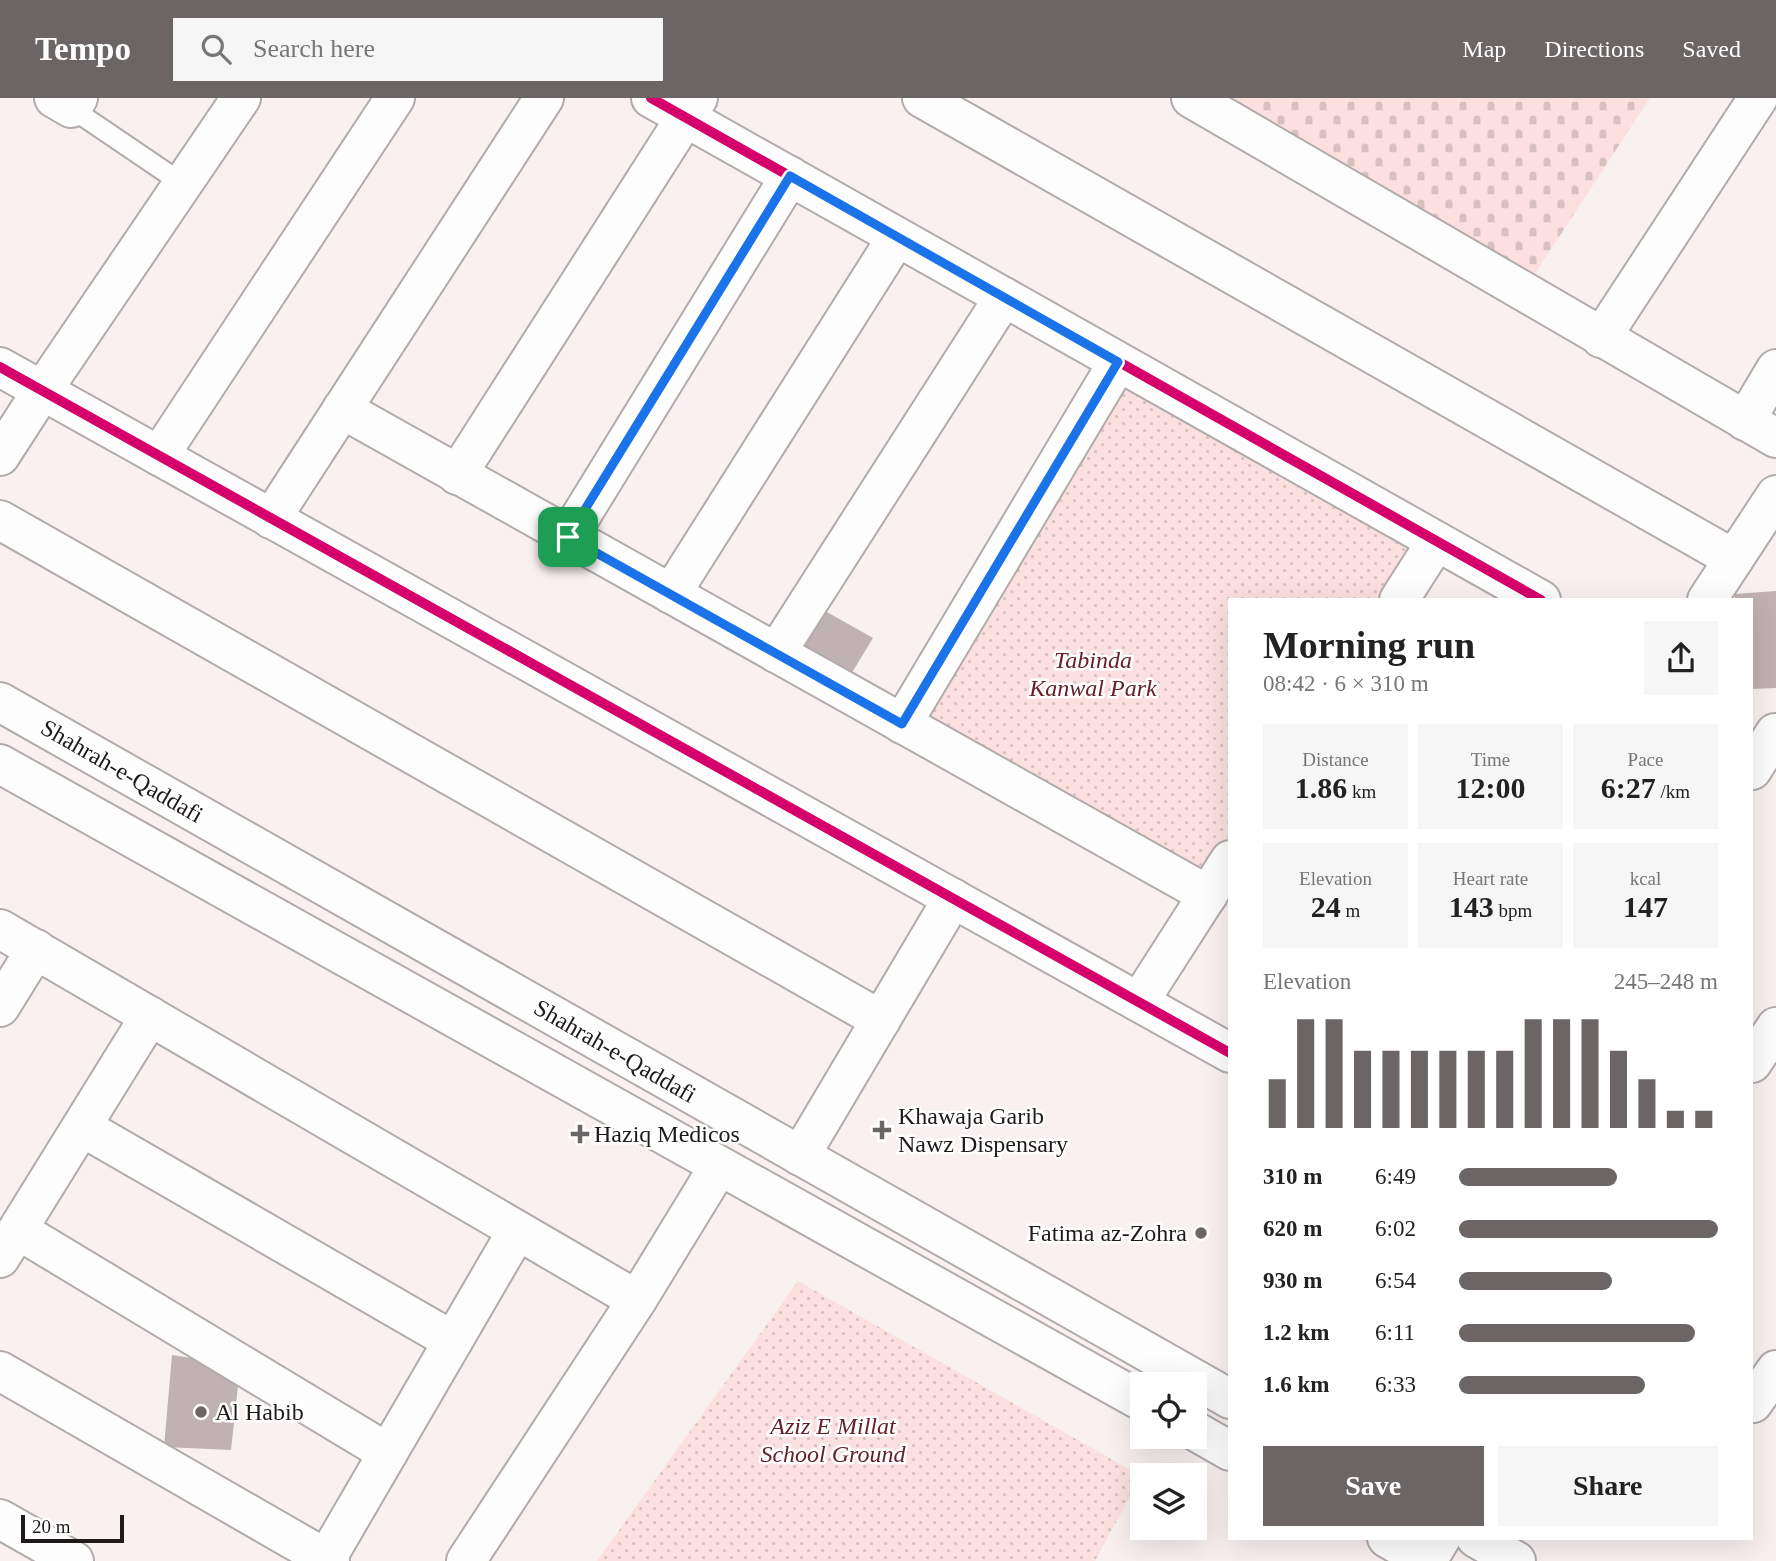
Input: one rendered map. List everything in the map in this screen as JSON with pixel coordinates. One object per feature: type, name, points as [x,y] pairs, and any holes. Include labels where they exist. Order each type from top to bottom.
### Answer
[{"type":"street","points":[[0,456],[241,98]]},
{"type":"street","points":[[159,456],[395,98]]},
{"type":"street","points":[[271,519],[544,98]]},
{"type":"street","points":[[651,98],[692,108],[790,176],[1537,598]]},
{"type":"street","points":[[922,98],[1734,559]]},
{"type":"street","points":[[1191,98],[1761,430],[1776,369]]},
{"type":"street","points":[[1601,338],[1758,98]]},
{"type":"street","points":[[457,475],[692,108]]},
{"type":"street","points":[[568,537],[790,176]]},
{"type":"street","points":[[671,594],[897,237]]},
{"type":"street","points":[[775,653],[1004,297]]},
{"type":"street","points":[[902,724],[1118,362]]},
{"type":"street","points":[[0,367],[1228,1052]]},
{"type":"street","points":[[342,410],[1208,895]]},
{"type":"street","points":[[1708,598],[1776,495]]},
{"type":"street","points":[[0,520],[881,1020]]},
{"type":"street","points":[[1400,598],[1437,542]]},
{"type":"street","name":"Shahrah-e-Qaddafi","points":[[0,702],[1228,1398]]},
{"type":"street","points":[[1753,767],[1768,728]]},
{"type":"street","name":"Shahrah-e-Qaddafi","points":[[0,764],[1130,1395]]},
{"type":"street","points":[[1139,1002],[1228,863]]},
{"type":"street","points":[[800,1156],[953,898]]},
{"type":"street","points":[[0,929],[637,1300]]},
{"type":"street","points":[[0,1007],[36,949]]},
{"type":"street","points":[[150,1016],[9,1244],[388,1452]]},
{"type":"street","points":[[1753,1061],[1776,1027]]},
{"type":"street","points":[[82,1127],[453,1341]]},
{"type":"street","points":[[466,1561],[637,1300],[719,1166]]},
{"type":"street","points":[[0,1371],[327,1560],[517,1231]]},
{"type":"street","points":[[1760,1408],[1776,1370]]},
{"type":"street","points":[[1207,1438],[1228,1450]]},
{"type":"street","points":[[0,1518],[74,1561]]},
{"type":"street","points":[[1390,1540],[1427,1561],[1440,1540]]},
{"type":"street","points":[[1479,1540],[1516,1561]]},
{"type":"lane","points":[[68,102],[183,184]]},
{"type":"green space","points":[[1228,98],[1650,98],[1534,275]]},
{"type":"green space","name":"Tabinda Kanwal Park","points":[[1118,362],[1436,542],[1400,598],[1228,598],[1228,863],[1208,895],[902,724]]},
{"type":"green space","name":"Aziz E Millat School Ground","points":[[798,1281],[1130,1470],[1130,1496],[1095,1561],[597,1561]]},
{"type":"building","points":[[1776,591],[1776,688],[1753,689],[1753,598],[1735,598],[1735,594]]},
{"type":"building","points":[[818,607],[873,638],[845,684],[791,653]]},
{"type":"building","name":"Al Habib","points":[[172,1355],[217,1362],[239,1377],[231,1450],[164,1447]]},
{"type":"cycle path","points":[[651,98],[1537,598]]},
{"type":"cycle path","points":[[0,367],[1228,1052]]},
{"type":"place","name":"Khawaja Garib Nawz Dispensary","points":[[882,1130]]},
{"type":"place","name":"Haziq Medicos","points":[[580,1134]]},
{"type":"place","name":"Fatima az-Zohra","points":[[1201,1233]]},
{"type":"place","name":"Al Habib","points":[[201,1412]]},
{"type":"route","points":[[790,176],[1118,362],[902,724],[568,537],[790,176]]}]
